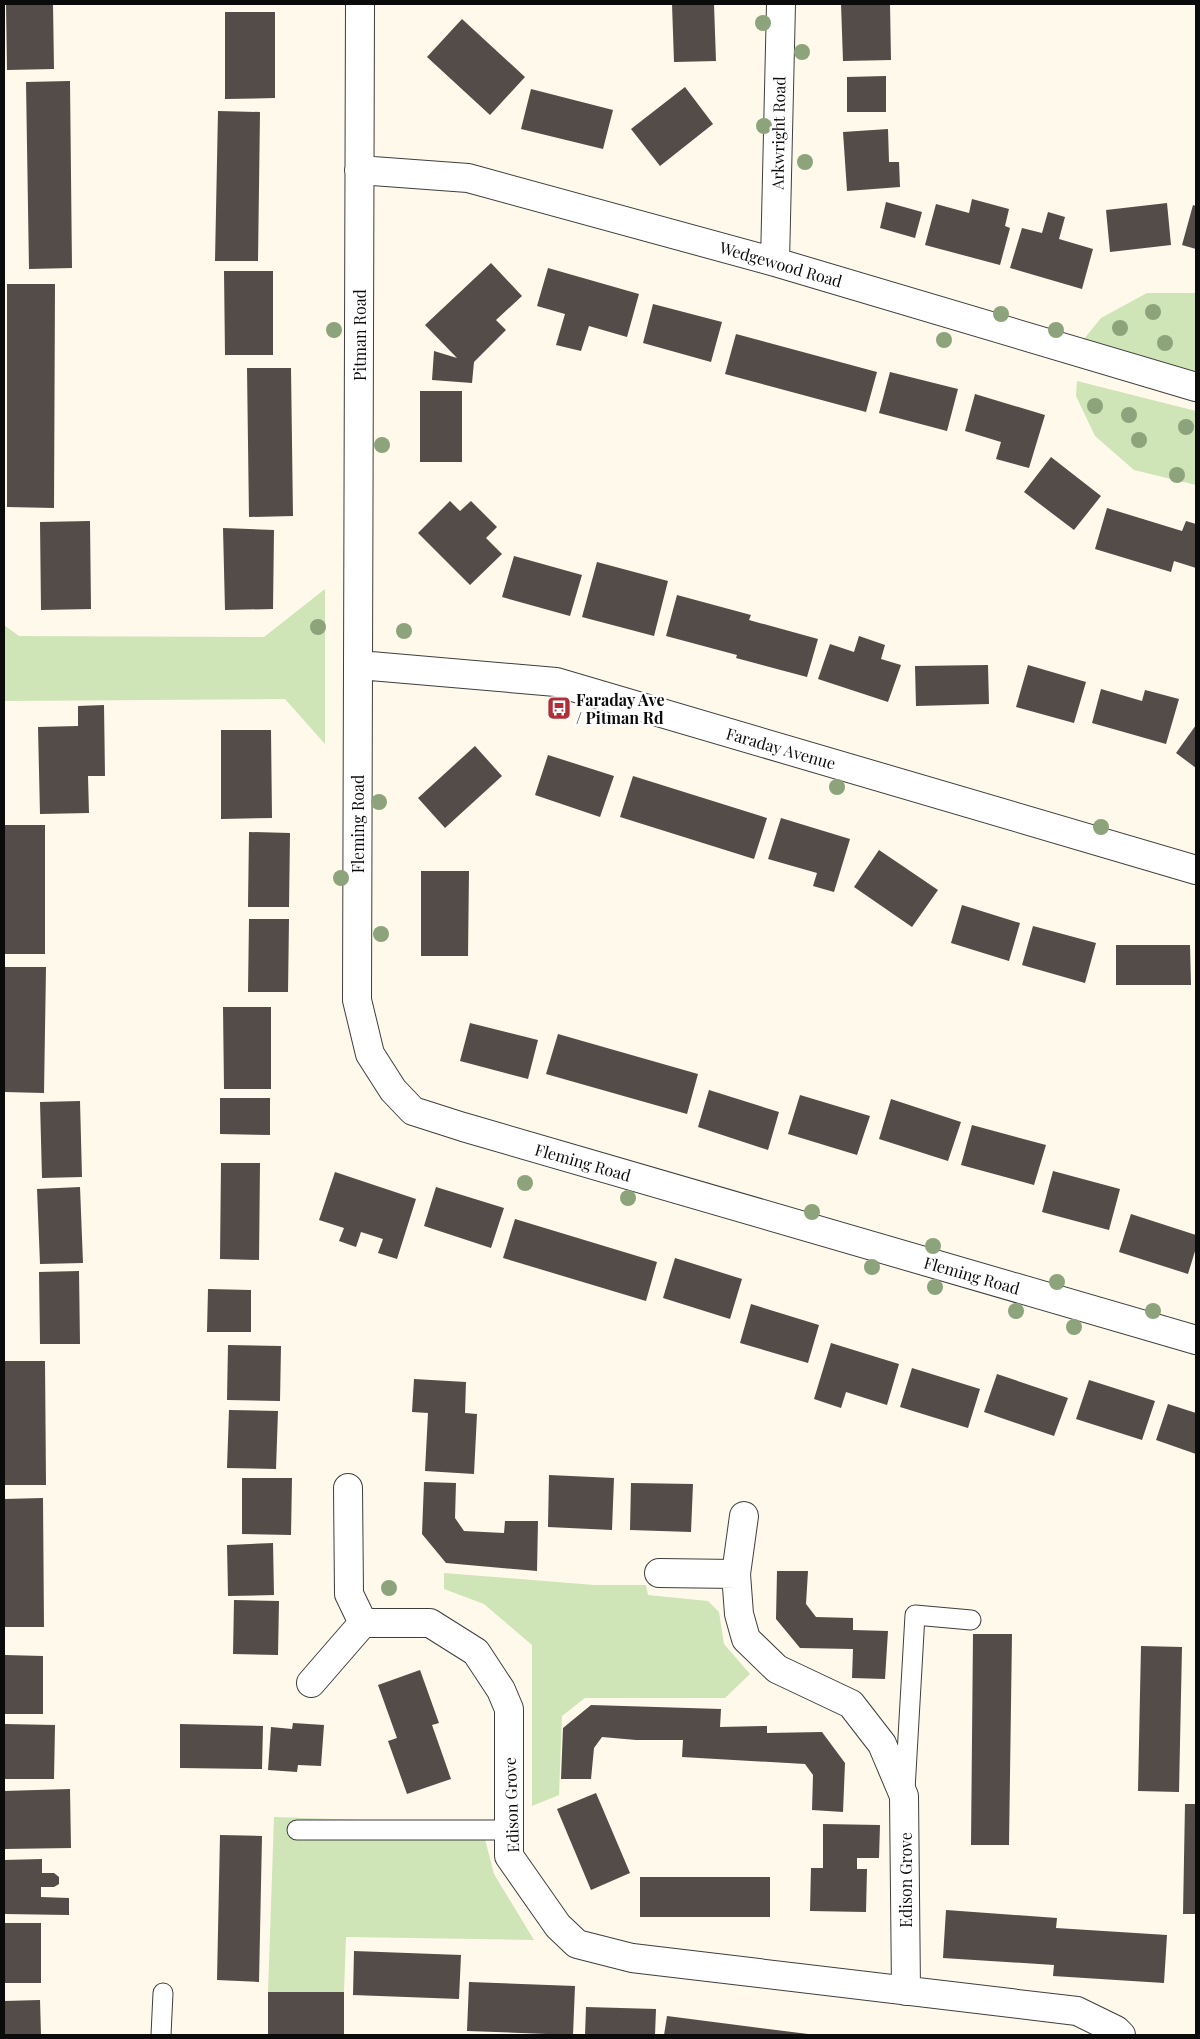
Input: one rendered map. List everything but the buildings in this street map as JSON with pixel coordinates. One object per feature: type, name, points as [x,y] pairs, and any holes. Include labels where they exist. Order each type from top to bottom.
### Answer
[{"type":"street","name":"Pitman Road","points":[[359,665],[360,4]]},
{"type":"street","name":"Arkwright Road","points":[[775,262],[781,4]]},
{"type":"street","name":"Wedgewood Road","points":[[359,170],[468,178],[775,262],[1196,387]]},
{"type":"street","name":"Faraday Avenue","points":[[359,665],[556,682],[1196,870]]},
{"type":"street","name":"Fleming Road","points":[[359,665],[357,1000],[370,1054],[393,1090],[413,1111],[482,1133],[1196,1340]]},
{"type":"street","points":[[311,1683],[363,1624],[349,1594],[348,1488]]},
{"type":"street","name":"Edison Grove","points":[[744,1516],[736,1574],[739,1614],[746,1639],[777,1669],[851,1704],[882,1744],[904,1796],[906,1991]]},
{"type":"street","points":[[659,1573],[736,1574]]},
{"type":"street","name":"Edison Grove","points":[[363,1624],[430,1623],[476,1652],[501,1690],[509,1709],[509,1856],[558,1926],[577,1944],[632,1958],[1077,2011],[1116,2030],[1121,2035]]},
{"type":"lane","points":[[904,1796],[915,1616],[971,1620]]},
{"type":"lane","points":[[297,1830],[509,1830]]},
{"type":"lane","points":[[161,2035],[163,1994]]},
{"type":"green space","points":[[1147,293],[1196,293],[1196,374],[1084,339],[1101,318]]},
{"type":"green space","points":[[1077,381],[1196,411],[1196,485],[1134,470],[1095,436],[1076,396]]},
{"type":"green space","points":[[325,589],[325,744],[285,699],[4,701],[4,625],[19,636],[264,637]]},
{"type":"green space","points":[[444,1573],[594,1585],[646,1585],[648,1595],[708,1601],[719,1612],[724,1644],[750,1674],[725,1698],[585,1698],[562,1716],[559,1795],[532,1806],[532,1645],[484,1604],[444,1589]]},
{"type":"green space","points":[[274,1817],[481,1824],[494,1874],[534,1940],[346,1937],[344,1992],[268,1992]]},
{"type":"place","name":"Faraday Ave / Pitman Rd","points":[[559,708]]}]
